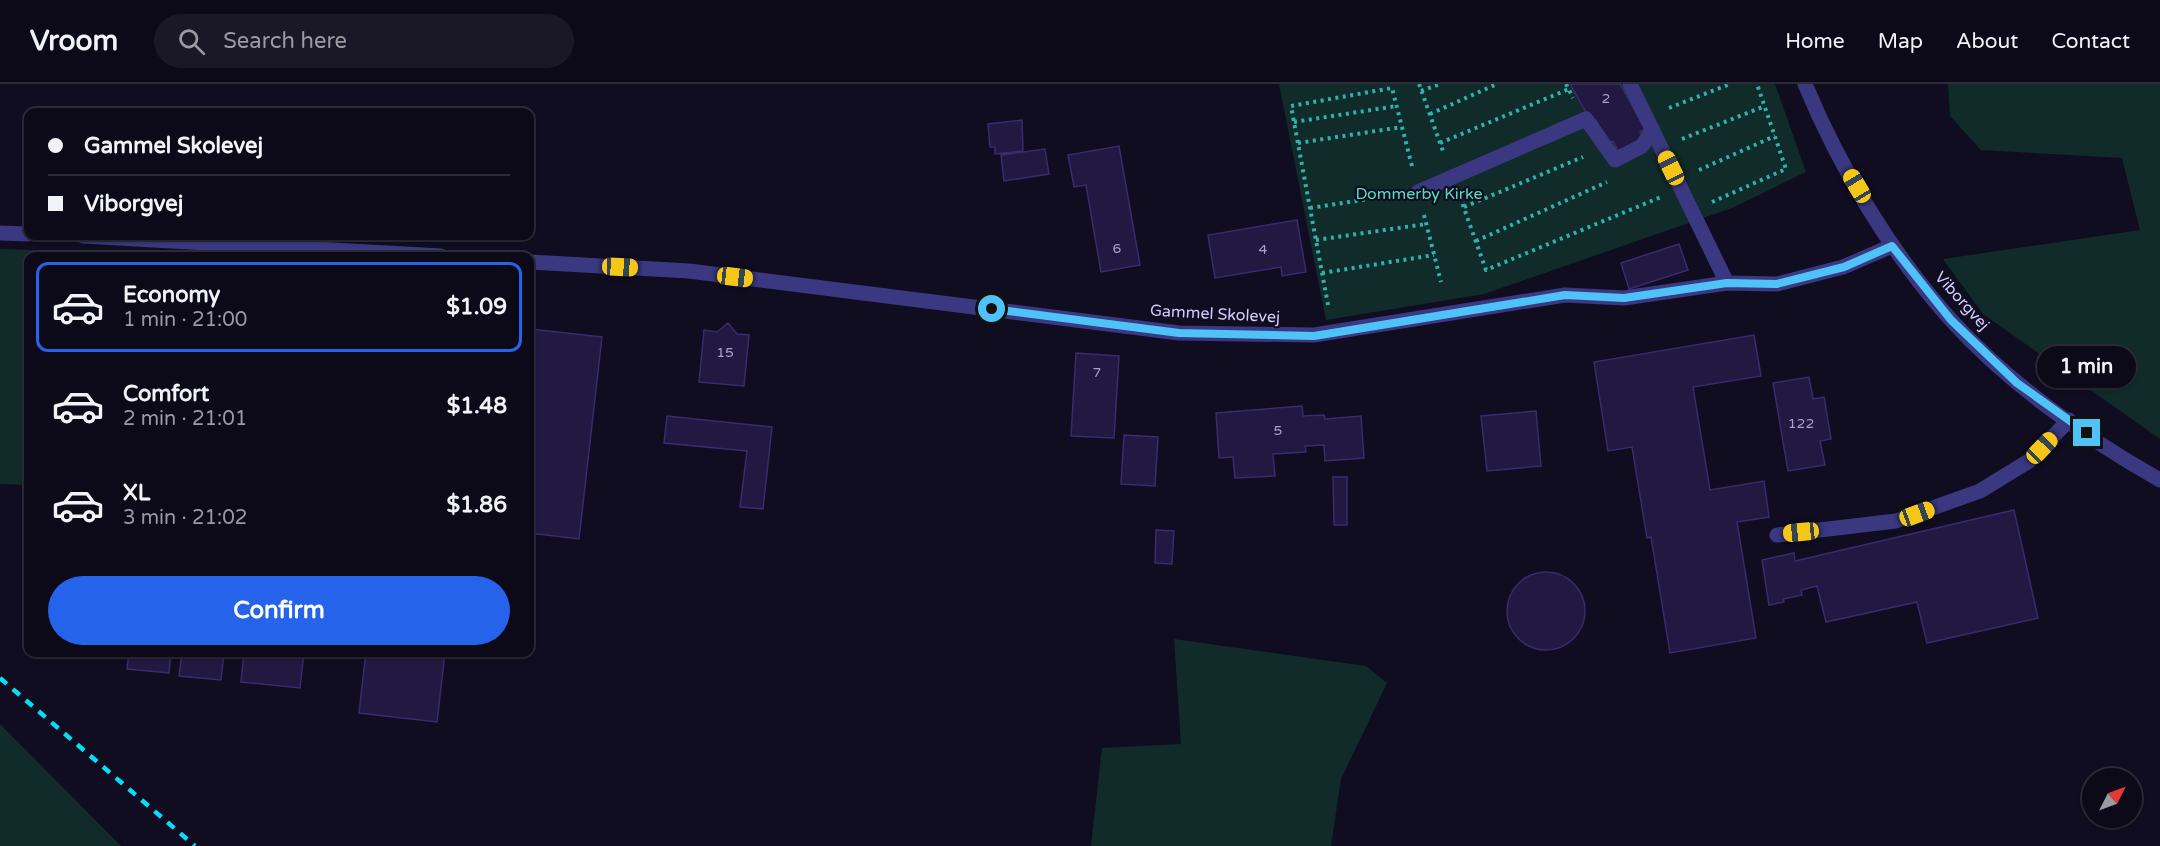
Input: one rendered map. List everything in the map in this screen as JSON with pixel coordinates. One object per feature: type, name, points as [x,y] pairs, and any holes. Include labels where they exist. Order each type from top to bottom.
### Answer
[{"type":"street","points":[[1630,84],[1727,283]]},
{"type":"street","name":"Viborgvej","points":[[1805,84],[1826,134],[1892,246],[1951,320],[2017,383],[2124,459],[2160,480]]},
{"type":"street","points":[[1418,192],[1586,119],[1615,160],[1642,146],[1650,124]]},
{"type":"street","points":[[0,233],[24,234]]},
{"type":"street","points":[[155,240],[369,252]]},
{"type":"street","name":"Gammel Skolevej","points":[[534,262],[689,271],[1179,333],[1314,336],[1565,295],[1624,298],[1727,283],[1777,284],[1844,267],[1892,246]]},
{"type":"street","points":[[1777,535],[1896,521],[1980,490],[2029,461],[2069,420]]},
{"type":"path","points":[[1419,84],[1486,270],[1679,184],[1775,136]]},
{"type":"path","points":[[1421,91],[1440,84]]},
{"type":"path","points":[[1430,114],[1497,84]]},
{"type":"path","points":[[1650,124],[1730,84]]},
{"type":"path","points":[[1692,211],[1786,169],[1757,84]]},
{"type":"path","points":[[1328,305],[1291,106],[1392,88],[1441,282]]},
{"type":"path","points":[[1440,143],[1569,89]]},
{"type":"path","points":[[1294,122],[1397,106]]},
{"type":"path","points":[[1661,147],[1765,106]]},
{"type":"path","points":[[1298,143],[1402,127]]},
{"type":"path","points":[[1464,207],[1606,148]]},
{"type":"path","points":[[1476,241],[1613,180]]},
{"type":"path","points":[[1310,208],[1418,192]]},
{"type":"path","points":[[1316,240],[1426,224]]},
{"type":"path","points":[[1322,273],[1434,255]]},
{"type":"green space","name":"Dommerby Kirke","points":[[1279,84],[1775,84],[1806,172],[1732,208],[1484,294],[1326,320]]},
{"type":"green space","points":[[1948,84],[2160,84],[2160,439],[1983,314],[1943,259],[2140,230],[2122,158],[1981,150],[1950,116]]},
{"type":"green space","points":[[0,249],[91,252],[24,252],[24,485],[0,484]]},
{"type":"green space","points":[[1174,639],[1366,666],[1387,683],[1341,779],[1331,846],[1091,846],[1102,748],[1181,744]]},
{"type":"green space","points":[[0,724],[121,846],[0,846]]},
{"type":"building","points":[[1570,84],[1620,84],[1645,129],[1640,132],[1643,139],[1619,152],[1613,141],[1609,144],[1596,120],[1592,123]]},
{"type":"building","points":[[1022,120],[1023,151],[995,154],[995,147],[990,147],[988,124]]},
{"type":"building","points":[[1119,146],[1140,265],[1101,272],[1086,185],[1074,187],[1068,155]]},
{"type":"building","points":[[1045,149],[1049,174],[1004,181],[1001,155]]},
{"type":"building","points":[[1297,220],[1306,272],[1282,276],[1281,267],[1215,278],[1208,235]]},
{"type":"building","points":[[1679,244],[1688,270],[1629,289],[1621,263]]},
{"type":"building","points":[[728,323],[737,334],[749,335],[744,386],[699,382],[704,330],[717,332]]},
{"type":"building","points":[[534,329],[602,337],[579,539],[534,533]]},
{"type":"building","points":[[1754,335],[1761,376],[1693,387],[1710,490],[1764,481],[1769,517],[1737,522],[1756,638],[1670,653],[1651,537],[1647,538],[1632,447],[1608,451],[1594,362]]},
{"type":"building","points":[[1076,353],[1119,356],[1114,438],[1071,436]]},
{"type":"building","points":[[1809,377],[1813,399],[1824,397],[1831,439],[1820,441],[1825,465],[1788,471],[1773,383]]},
{"type":"building","points":[[1302,406],[1303,416],[1324,415],[1325,419],[1361,416],[1364,458],[1325,461],[1324,445],[1305,446],[1306,452],[1273,454],[1275,476],[1235,478],[1233,457],[1219,458],[1216,413]]},
{"type":"building","points":[[1536,411],[1541,466],[1487,471],[1481,416]]},
{"type":"building","points":[[667,416],[772,427],[763,509],[740,507],[747,451],[664,443]]},
{"type":"building","points":[[1124,435],[1158,437],[1155,486],[1121,484]]},
{"type":"building","points":[[1333,477],[1347,477],[1347,525],[1334,525]]},
{"type":"building","points":[[2014,510],[2038,618],[1927,643],[1917,602],[1826,622],[1817,586],[1801,590],[1802,595],[1769,605],[1762,560],[1794,553],[1795,561]]},
{"type":"building","points":[[1156,530],[1174,531],[1172,564],[1155,563]]},
{"type":"building","points":[[1546,572],[1561,575],[1574,583],[1582,596],[1585,611],[1582,626],[1574,639],[1561,647],[1546,650],[1531,647],[1518,639],[1510,626],[1507,611],[1510,596],[1518,583],[1531,575]]},
{"type":"building","points":[[128,657],[171,657],[169,673],[127,669]]},
{"type":"building","points":[[181,657],[223,657],[221,680],[179,676]]},
{"type":"building","points":[[244,657],[303,657],[300,688],[241,682]]},
{"type":"building","points":[[365,657],[444,657],[437,722],[359,713]]},
{"type":"railway","points":[[0,678],[195,846]]},
{"type":"route","points":[[992,309],[1179,333],[1314,336],[1565,295],[1624,298],[1727,283],[1777,284],[1844,267],[1892,246],[1951,320],[2017,383],[2087,433]]}]
